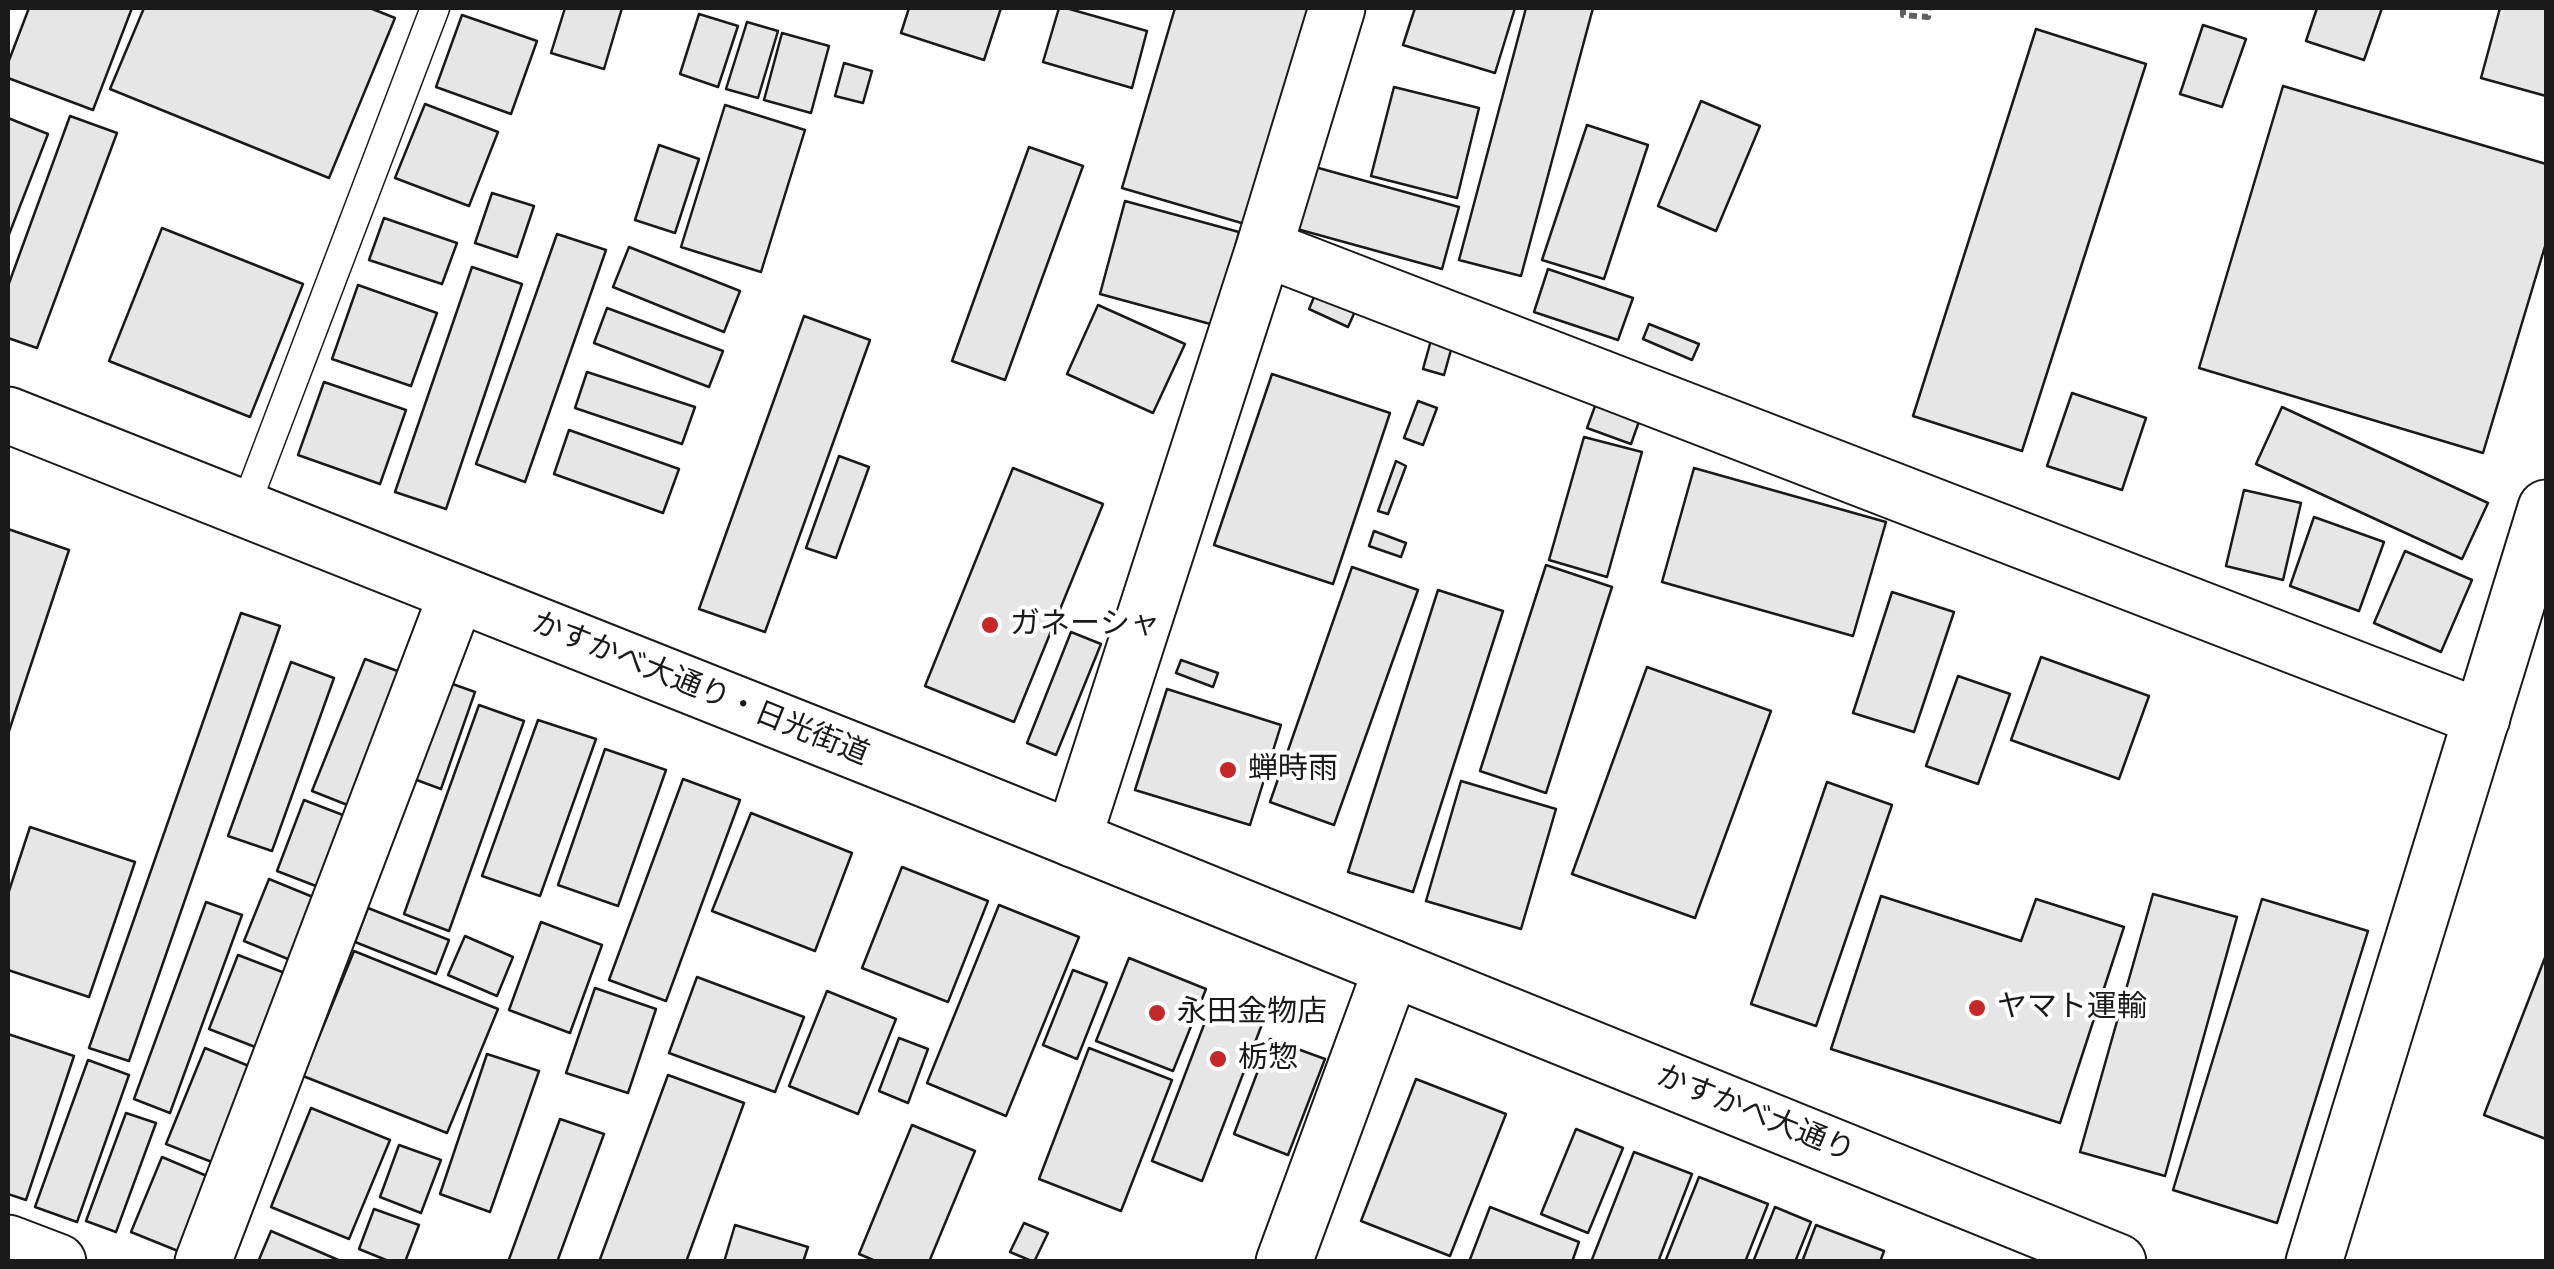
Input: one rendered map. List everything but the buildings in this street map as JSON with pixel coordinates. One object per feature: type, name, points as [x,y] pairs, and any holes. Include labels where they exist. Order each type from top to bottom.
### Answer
[{"type":"street","points":[[1073,839],[1264,248],[1337,8]]},
{"type":"street","points":[[1264,248],[2482,718]]},
{"type":"street","name":"かすかべ大通り・日光街道","points":[[8,416],[1392,968]]},
{"type":"street","points":[[2314,1262],[2546,508]]},
{"type":"street","points":[[202,1262],[458,594]]},
{"type":"street","points":[[1284,1262],[1392,968]]},
{"type":"street","name":"かすかべ大通り","points":[[1392,968],[2118,1262]]},
{"type":"street","points":[[8,1243],[58,1262]]},
{"type":"lane","points":[[244,510],[436,8]]},
{"type":"path","points":[[1903,8],[1903,15],[1928,17],[1928,8]]},
{"type":"place","name":"ガネーシャ","points":[[990,625]]},
{"type":"place","name":"蝉時雨","points":[[1228,770]]},
{"type":"place","name":"ヤマト運輸","points":[[1977,1008]]},
{"type":"place","name":"永田金物店","points":[[1157,1013]]},
{"type":"place","name":"栃惣","points":[[1218,1059]]}]
